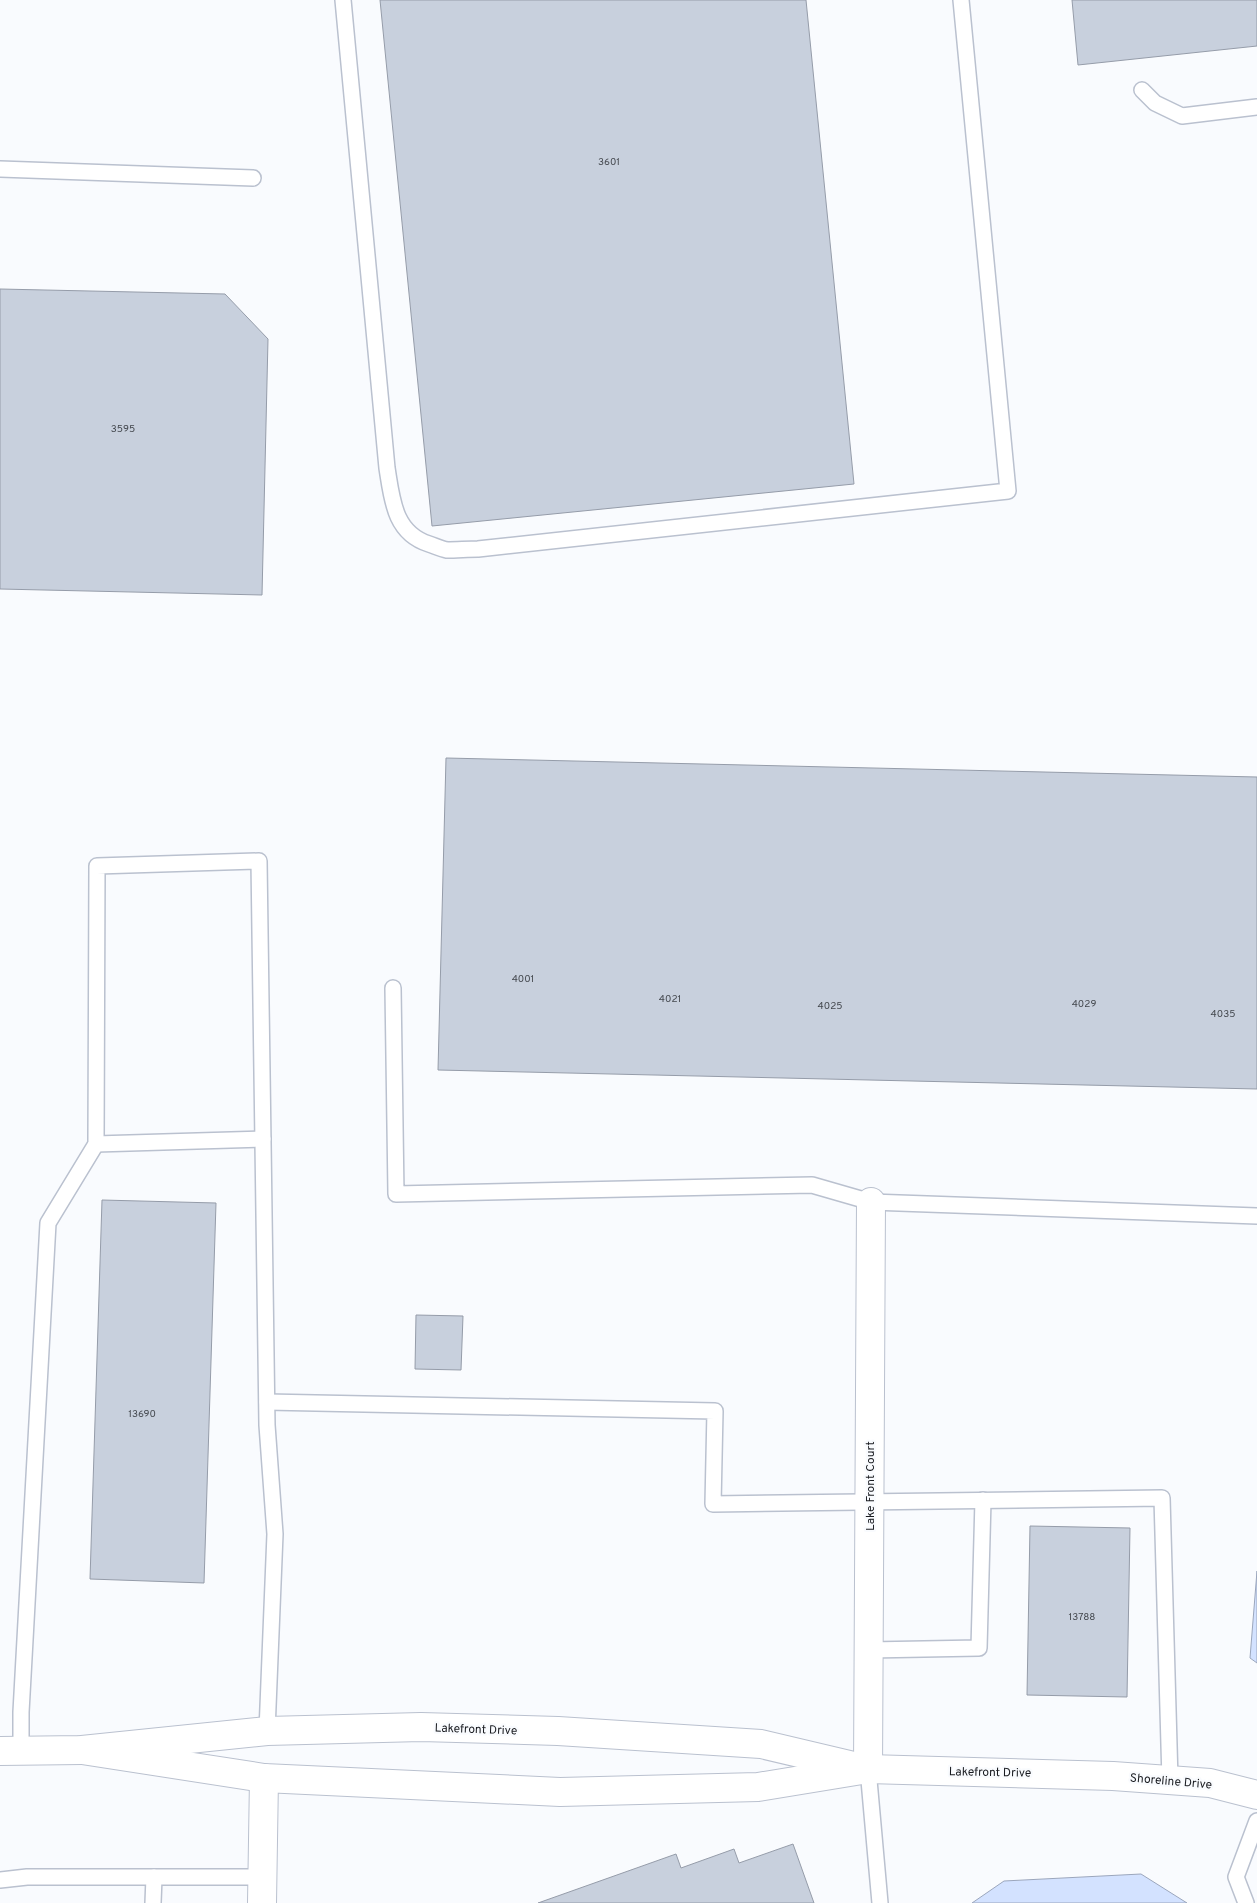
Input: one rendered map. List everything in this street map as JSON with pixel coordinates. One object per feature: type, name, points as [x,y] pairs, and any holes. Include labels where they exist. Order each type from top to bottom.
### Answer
[{"type":"street","name":"Lake Front Court","points":[[868,1769],[871,1202]]},
{"type":"street","name":"Lakefront Drive","points":[[10,1751],[82,1750],[267,1731],[421,1727],[558,1731],[761,1744],[868,1769]]},
{"type":"street","name":"Lakefront Drive","points":[[82,1750],[264,1778],[560,1792],[758,1787],[868,1769],[1113,1776]]},
{"type":"street","name":"Shoreline Drive","points":[[1113,1776],[1210,1783],[1257,1794]]},
{"type":"street","points":[[262,1890],[264,1778]]},
{"type":"lane","points":[[343,0],[391,497],[396,514],[406,532],[425,543],[445,550],[478,549],[1008,491],[961,0]]},
{"type":"lane","points":[[1142,90],[1155,103],[1182,116],[1257,107]]},
{"type":"lane","points":[[0,168],[253,178]]},
{"type":"lane","points":[[10,1751],[21,1712],[48,1223],[96,1144],[98,866],[259,861],[267,1425],[275,1534],[267,1731]]},
{"type":"lane","points":[[393,988],[396,1194],[812,1185],[871,1202],[1257,1216]]},
{"type":"lane","points":[[96,1144],[263,1139]]},
{"type":"lane","points":[[267,1402],[715,1411],[713,1504],[1162,1498],[1170,1780]]},
{"type":"lane","points":[[869,1650],[979,1648],[982,1500]]},
{"type":"lane","points":[[868,1769],[880,1903]]},
{"type":"lane","points":[[1246,1903],[1236,1877],[1257,1821]]},
{"type":"lane","points":[[0,1880],[27,1877],[154,1877],[262,1890]]},
{"type":"lane","points":[[153,1903],[154,1877]]},
{"type":"water","points":[[1257,1571],[1257,1663],[1250,1658]]},
{"type":"water","points":[[1141,1874],[1187,1903],[972,1903],[1004,1881]]},
{"type":"building","points":[[380,0],[806,0],[854,484],[432,526]]},
{"type":"building","points":[[1072,0],[1257,0],[1257,46],[1078,65]]},
{"type":"building","points":[[0,289],[225,294],[268,339],[262,595],[0,589]]},
{"type":"building","points":[[446,758],[1257,777],[1257,1089],[438,1070]]},
{"type":"building","points":[[102,1200],[216,1203],[204,1583],[90,1579]]},
{"type":"building","points":[[416,1315],[463,1316],[461,1370],[415,1369]]},
{"type":"building","points":[[1030,1526],[1130,1528],[1127,1697],[1027,1695]]},
{"type":"building","points":[[793,1844],[814,1903],[538,1903],[676,1854],[681,1868],[734,1849],[739,1863]]}]
